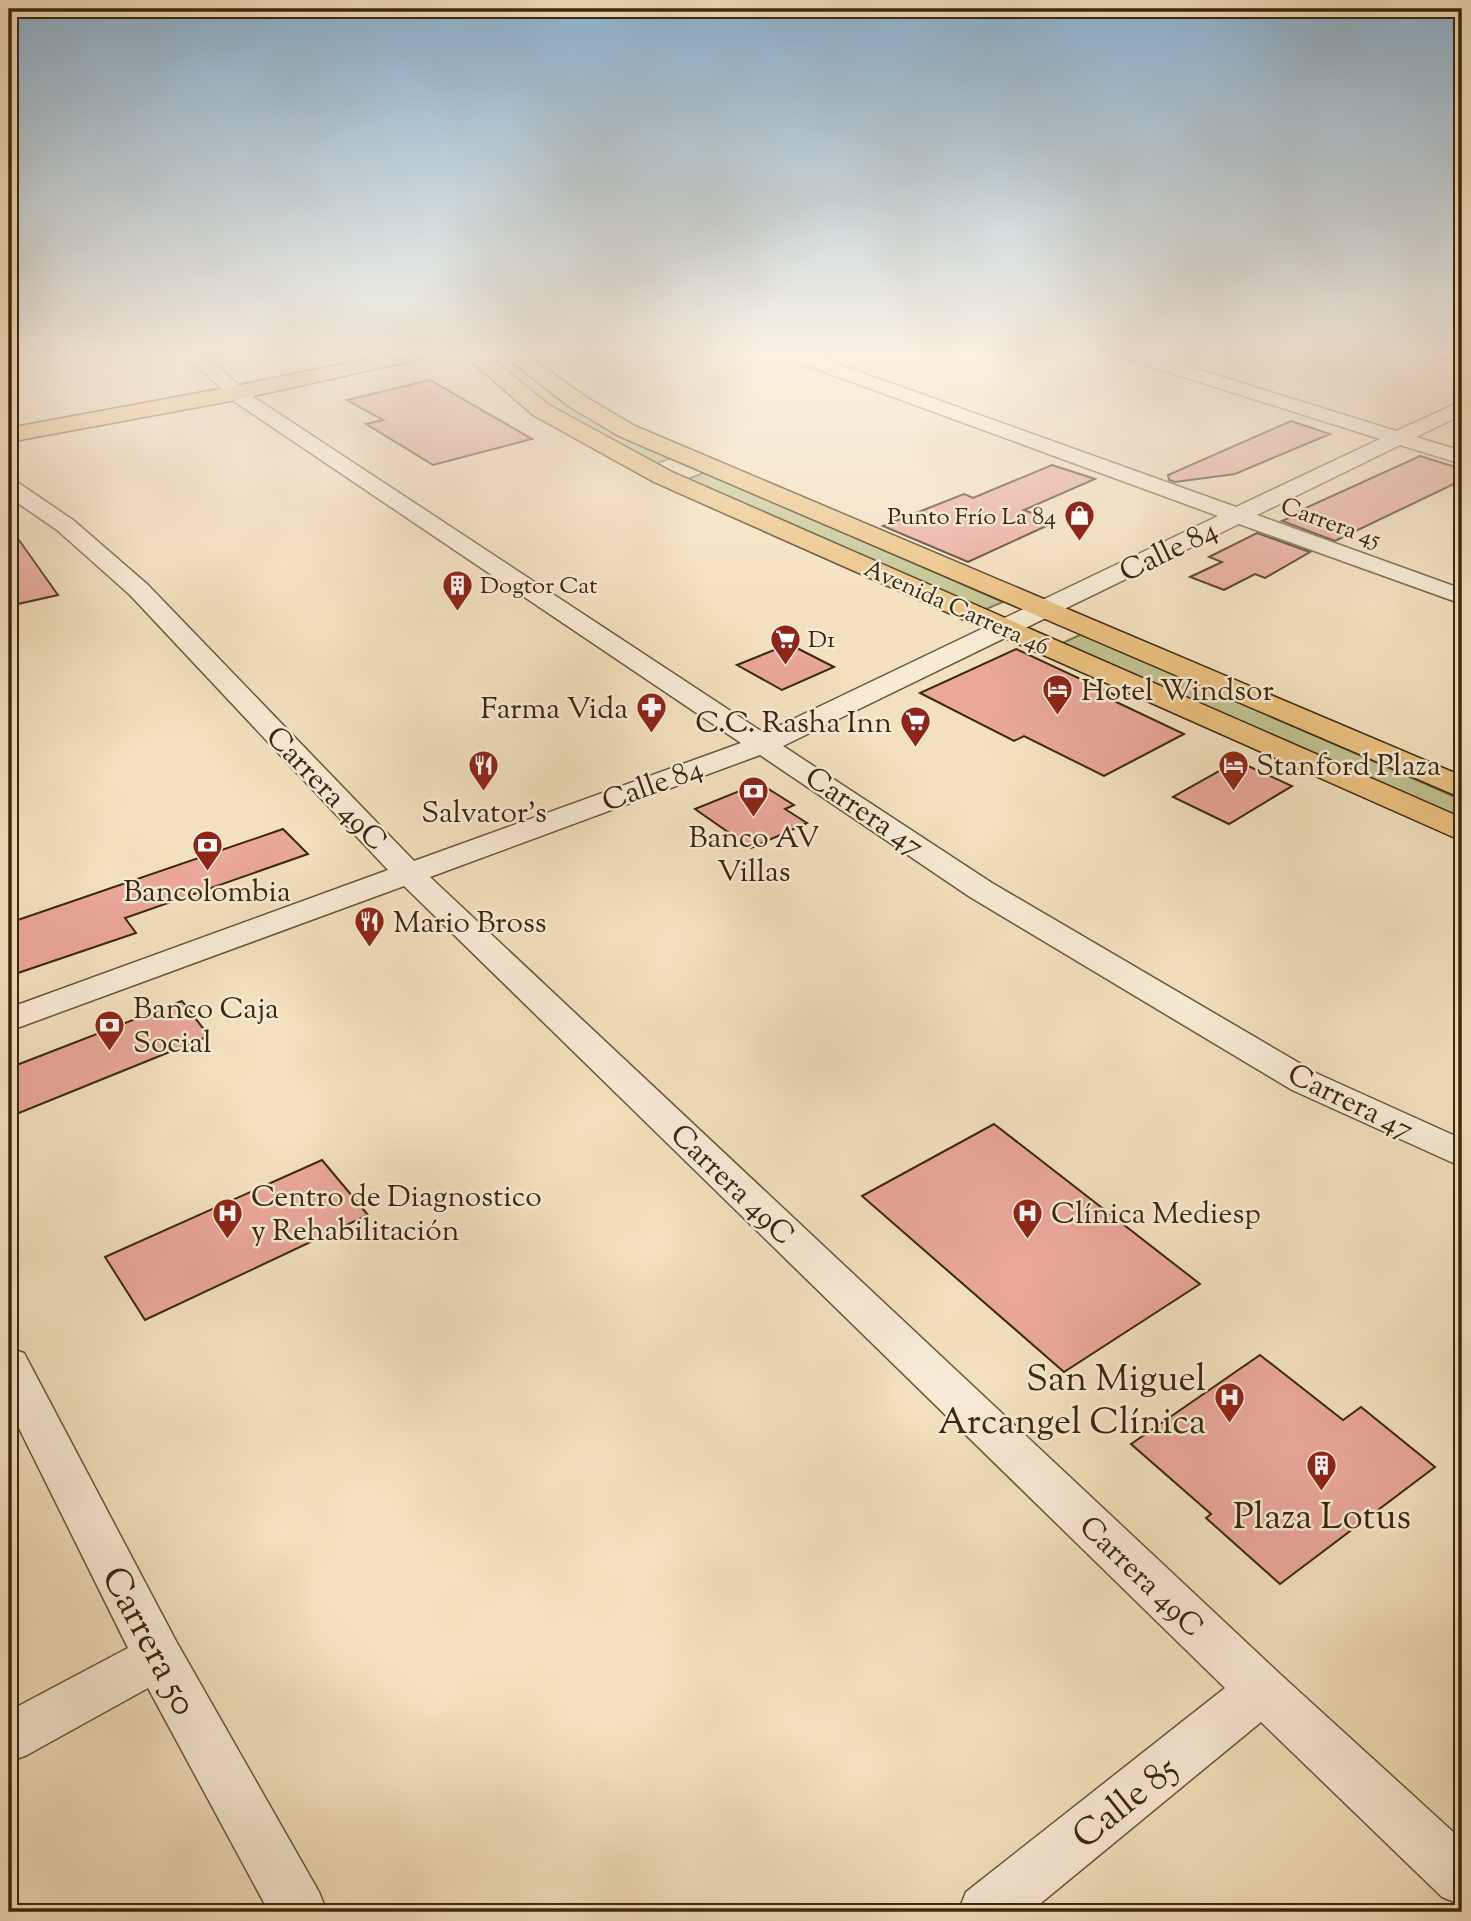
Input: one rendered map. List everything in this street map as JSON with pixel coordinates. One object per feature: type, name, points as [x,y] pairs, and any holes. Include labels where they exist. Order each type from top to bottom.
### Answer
[{"type":"main road","name":"Avenida Carrera 46","points":[[598,442],[663,477],[1462,831]]},
{"type":"main road","name":"Avenida Carrera 46","points":[[656,442],[1462,788]]},
{"type":"main road","points":[[663,477],[704,463]]},
{"type":"street","name":"Carrera 47","points":[[309,442],[981,890],[1306,1082],[1462,1154]]},
{"type":"street","name":"Carrera 45","points":[[1034,442],[1462,597]]},
{"type":"street","name":"Calle 84","points":[[9,1020],[407,872],[764,744],[1392,442]]},
{"type":"street","points":[[1412,442],[1462,457]]},
{"type":"street","name":"Carrera 49C","points":[[9,487],[65,525],[139,590],[407,872],[1262,1690],[1462,1877]]},
{"type":"street","name":"Carrera 50","points":[[9,1366],[158,1657],[299,1912]]},
{"type":"street","points":[[9,1738],[158,1657]]},
{"type":"street","name":"Calle 85","points":[[986,1912],[1262,1690]]},
{"type":"green space","points":[[613,442],[639,442],[671,458],[655,464]]},
{"type":"green space","points":[[706,472],[1003,602],[984,610],[688,479]]},
{"type":"green space","points":[[1082,634],[1462,800],[1462,823],[1060,644]]},
{"type":"building","points":[[395,442],[522,442],[433,465]]},
{"type":"building","points":[[1244,442],[1312,442],[1235,474],[1175,482],[1169,480],[1168,475]]},
{"type":"building","points":[[1420,456],[1462,469],[1462,480],[1335,541],[1282,521],[1291,517],[1288,516]]},
{"type":"building","points":[[1052,465],[1095,479],[1024,510],[1055,522],[968,562],[883,526],[964,494],[973,498]]},
{"type":"building","points":[[9,526],[58,595],[9,606]]},
{"type":"building","points":[[1257,533],[1310,552],[1265,578],[1255,574],[1224,590],[1190,577],[1222,562],[1209,557]]},
{"type":"building","name":"D1","points":[[789,644],[834,667],[782,690],[737,665]]},
{"type":"building","name":"Hotel Windsor","points":[[1016,649],[1119,697],[1112,700],[1184,734],[1104,776],[1024,736],[1014,741],[920,693]]},
{"type":"building","name":"Stanford Plaza","points":[[1237,761],[1292,786],[1229,824],[1173,797]]},
{"type":"building","name":"Banco AV Villas","points":[[759,783],[794,805],[785,809],[807,823],[751,848],[695,809]]},
{"type":"building","points":[[283,829],[308,854],[125,918],[136,933],[9,976],[9,923]]},
{"type":"building","name":"Banco Caja Social","points":[[182,1001],[209,1036],[9,1117],[9,1068]]},
{"type":"building","name":"Clínica Mediesp","points":[[994,1124],[1200,1284],[1064,1372],[862,1196]]},
{"type":"building","name":"Centro de Diagnostico y Rehabilitación","points":[[322,1160],[368,1215],[145,1320],[105,1257]]},
{"type":"building","points":[[1260,1355],[1343,1420],[1361,1407],[1435,1467],[1280,1584],[1206,1518],[1211,1514],[1131,1444]]},
{"type":"place","name":"Punto Frío La 84","points":[[1079,543]]},
{"type":"place","name":"Dogtor Cat","points":[[457,612]]},
{"type":"place","name":"D1","points":[[785,666]]},
{"type":"place","name":"Hotel Windsor","points":[[1058,717]]},
{"type":"place","name":"Farma Vida","points":[[651,735]]},
{"type":"place","name":"C.C. Rasha Inn","points":[[915,749]]},
{"type":"place","name":"Stanford Plaza","points":[[1233,792]]},
{"type":"place","name":"Salvator's","points":[[484,793]]},
{"type":"place","name":"Banco AV Villas","points":[[754,818]]},
{"type":"place","name":"Bancolombia","points":[[207,872]]},
{"type":"place","name":"Mario Bross","points":[[370,949]]},
{"type":"place","name":"Banco Caja Social","points":[[110,1052]]},
{"type":"place","name":"Centro de Diagnostico y Rehabilitación","points":[[228,1240]]},
{"type":"place","name":"Clínica Mediesp","points":[[1028,1240]]},
{"type":"place","name":"San Miguel Arcangel Clínica","points":[[1229,1425]]},
{"type":"place","name":"Plaza Lotus","points":[[1322,1492]]}]
